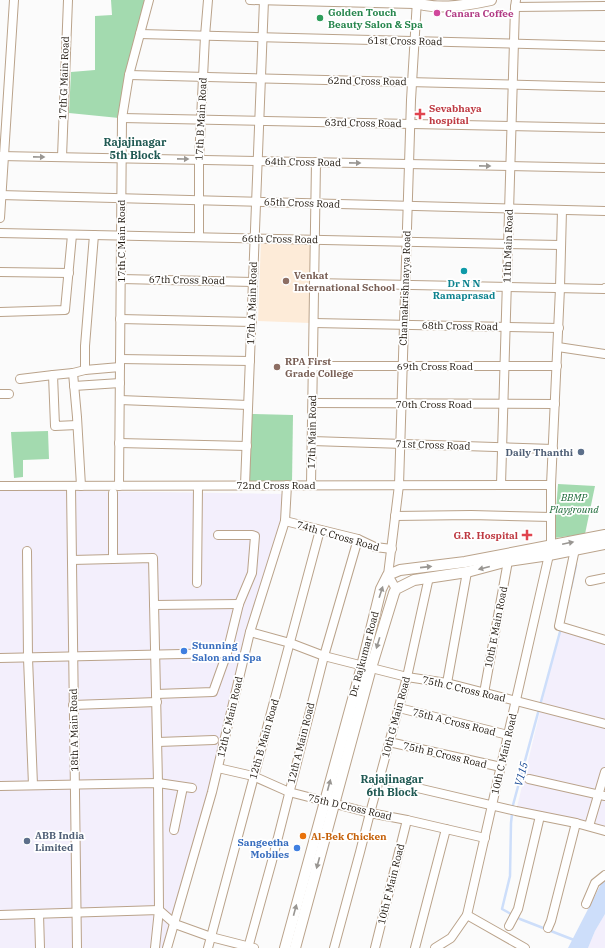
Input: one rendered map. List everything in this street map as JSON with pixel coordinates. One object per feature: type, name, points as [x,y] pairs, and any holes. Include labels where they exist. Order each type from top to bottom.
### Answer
[{"type":"main road","points":[[434,0],[444,2],[462,0]]},
{"type":"main road","points":[[414,1],[444,7],[462,6],[491,0]]},
{"type":"main road","points":[[396,590],[414,580],[467,572],[550,551],[605,535]]},
{"type":"main road","points":[[388,575],[400,570],[605,544]]},
{"type":"main road","name":"Dr. Rajkumar Road","points":[[285,948],[329,802],[366,667],[381,589],[388,575]]},
{"type":"main road","name":"Dr. Rajkumar Road","points":[[366,667],[396,590]]},
{"type":"main road","name":"Dr. Rajkumar Road","points":[[295,948],[329,802]]},
{"type":"street","points":[[0,218],[2,156],[14,0]]},
{"type":"street","name":"17th G Main Road","points":[[62,157],[68,0]]},
{"type":"street","name":"17th C Main Road","points":[[119,486],[122,118],[129,76],[149,0]]},
{"type":"street","name":"17th B Main Road","points":[[199,237],[198,160],[208,0]]},
{"type":"street","points":[[250,0],[351,2],[414,1]]},
{"type":"street","name":"17th A Main Road","points":[[245,485],[264,0]]},
{"type":"street","name":"Channakrishnayya Road","points":[[388,575],[399,485],[414,41],[414,1]]},
{"type":"street","points":[[515,3],[595,3],[605,6]]},
{"type":"street","name":"11th Main Road","points":[[501,485],[515,3]]},
{"type":"street","name":"61st Cross Road","points":[[140,34],[605,46]]},
{"type":"street","name":"62nd Cross Road","points":[[129,76],[605,87]]},
{"type":"street","name":"63rd Cross Road","points":[[122,118],[605,128]]},
{"type":"street","name":"64th Cross Road","points":[[2,156],[605,168]]},
{"type":"street","name":"17th Main Road","points":[[311,485],[316,162]]},
{"type":"street","name":"65th Cross Road","points":[[1,194],[605,211]]},
{"type":"street","name":"10th C Main Road","points":[[435,948],[451,938],[467,915],[550,551],[551,485],[554,448],[562,210]]},
{"type":"street","name":"66th Cross Road","points":[[0,233],[560,245]]},
{"type":"street","points":[[0,312],[65,310],[72,235]]},
{"type":"street","points":[[85,370],[85,346],[94,235]]},
{"type":"street","points":[[0,272],[69,274]]},
{"type":"street","name":"67th Cross Road","points":[[121,279],[253,282]]},
{"type":"street","points":[[314,283],[605,289]]},
{"type":"street","points":[[120,319],[252,322]]},
{"type":"street","name":"68th Cross Road","points":[[314,323],[558,328]]},
{"type":"street","points":[[558,347],[605,354]]},
{"type":"street","points":[[120,359],[250,361]]},
{"type":"street","name":"69th Cross Road","points":[[313,366],[557,366]]},
{"type":"street","points":[[20,379],[120,367]]},
{"type":"street","points":[[73,373],[78,425],[81,486]]},
{"type":"street","points":[[53,375],[55,426],[78,425]]},
{"type":"street","points":[[74,386],[120,383]]},
{"type":"street","points":[[0,394],[9,394]]},
{"type":"street","points":[[120,400],[248,405]]},
{"type":"street","name":"70th Cross Road","points":[[313,403],[555,404]]},
{"type":"street","name":"71st Cross Road","points":[[312,441],[554,448]]},
{"type":"street","points":[[120,443],[247,446]]},
{"type":"street","name":"12th C Main Road","points":[[167,948],[218,768],[250,632],[285,521],[287,485]]},
{"type":"street","name":"72nd Cross Road","points":[[0,486],[551,485]]},
{"type":"street","name":"18th A Main Road","points":[[71,486],[72,657],[77,948]]},
{"type":"street","points":[[198,486],[198,584]]},
{"type":"street","points":[[113,493],[113,559]]},
{"type":"street","points":[[396,516],[471,515],[551,517]]},
{"type":"street","name":"74th C Cross Road","points":[[285,521],[358,539],[375,547],[392,549]]},
{"type":"street","name":"12th B Main Road","points":[[208,948],[320,530]]},
{"type":"street","points":[[73,705],[213,692],[227,653],[239,604],[252,573],[255,536],[218,535]]},
{"type":"street","name":"12th A Main Road","points":[[250,948],[324,656],[358,539]]},
{"type":"street","points":[[575,549],[562,627],[605,640]]},
{"type":"street","points":[[27,551],[28,658],[33,785]]},
{"type":"street","points":[[72,560],[153,558],[158,742],[159,910],[155,948]]},
{"type":"street","name":"10th E Main Road","points":[[484,693],[508,562]]},
{"type":"street","points":[[447,683],[467,572]]},
{"type":"street","points":[[388,575],[396,590]]},
{"type":"street","name":"10th G Main Road","points":[[334,948],[407,677],[429,578]]},
{"type":"street","points":[[590,581],[605,578]]},
{"type":"street","points":[[154,605],[239,604]]},
{"type":"street","name":"75th C Cross Road","points":[[250,632],[290,643],[324,656],[366,667],[407,677],[447,683],[605,724]]},
{"type":"street","points":[[0,658],[227,653]]},
{"type":"street","name":"75th A Cross Road","points":[[399,708],[508,735]]},
{"type":"street","points":[[158,742],[214,740]]},
{"type":"street","name":"75th B Cross Road","points":[[389,742],[501,768]]},
{"type":"street","name":"75th D Cross Road","points":[[218,768],[253,776],[289,792],[370,813],[485,838]]},
{"type":"street","points":[[589,826],[602,795],[605,772]]},
{"type":"street","points":[[529,778],[602,795]]},
{"type":"street","points":[[379,779],[492,806],[576,823],[605,831]]},
{"type":"street","points":[[0,786],[158,783],[192,788]]},
{"type":"street","points":[[174,830],[183,787]]},
{"type":"street","points":[[509,926],[519,902],[540,816]]},
{"type":"street","name":"10th F Main Road","points":[[375,948],[407,820]]},
{"type":"street","points":[[548,928],[576,823]]},
{"type":"street","points":[[415,948],[446,829]]},
{"type":"street","points":[[586,904],[595,884],[605,875]]},
{"type":"street","points":[[0,915],[159,910],[175,924],[211,937],[250,948]]},
{"type":"street","points":[[39,914],[40,948]]},
{"type":"street","points":[[467,915],[525,948]]},
{"type":"shaded area","name":"Venkat International School","points":[[261,239],[313,240],[310,323],[258,321]]},
{"type":"shaded area","points":[[22,490],[285,494],[283,514],[165,948],[0,948],[0,491]]},
{"type":"shaded area","points":[[560,629],[605,641],[605,831],[517,807]]},
{"type":"shaded area","points":[[605,914],[605,948],[588,948],[595,931]]},
{"type":"green space","points":[[111,0],[146,0],[119,118],[69,113],[71,72],[95,70],[95,16],[112,15]]},
{"type":"green space","points":[[251,414],[293,415],[292,483],[249,482]]},
{"type":"green space","points":[[48,431],[49,459],[23,460],[23,477],[14,478],[11,432]]},
{"type":"green space","name":"BBMP Playground","points":[[558,484],[595,486],[585,534],[554,538]]},
{"type":"water","points":[[605,879],[605,914],[595,931],[588,948],[568,948],[603,880]]},
{"type":"waterway","name":"V115","points":[[571,588],[576,565]]},
{"type":"waterway","name":"V115","points":[[561,628],[513,805],[511,823],[510,876],[502,909],[520,919],[574,940]]},
{"type":"place","name":"Canara Coffee","points":[[437,13]]},
{"type":"place","name":"Golden Touch Beauty Salon & Spa","points":[[320,18]]},
{"type":"place","name":"Sevabhaya hospital","points":[[420,114]]},
{"type":"place","name":"Dr N N Ramaprasad","points":[[464,271]]},
{"type":"place","name":"Venkat International School","points":[[286,281]]},
{"type":"place","name":"RPA First Grade College","points":[[277,367]]},
{"type":"place","name":"Daily Thanthi","points":[[581,452]]},
{"type":"place","name":"G.R. Hospital","points":[[527,535]]},
{"type":"place","name":"Stunning Salon and Spa","points":[[184,651]]},
{"type":"place","name":"Al-Bek Chicken","points":[[303,836]]},
{"type":"place","name":"ABB India Limited","points":[[27,841]]},
{"type":"place","name":"Sangeetha Mobiles","points":[[297,848]]},
{"type":"district","name":"Rajajinagar 5th Block","points":[[135,148]]},
{"type":"district","name":"Rajajinagar 6th Block","points":[[392,785]]}]
